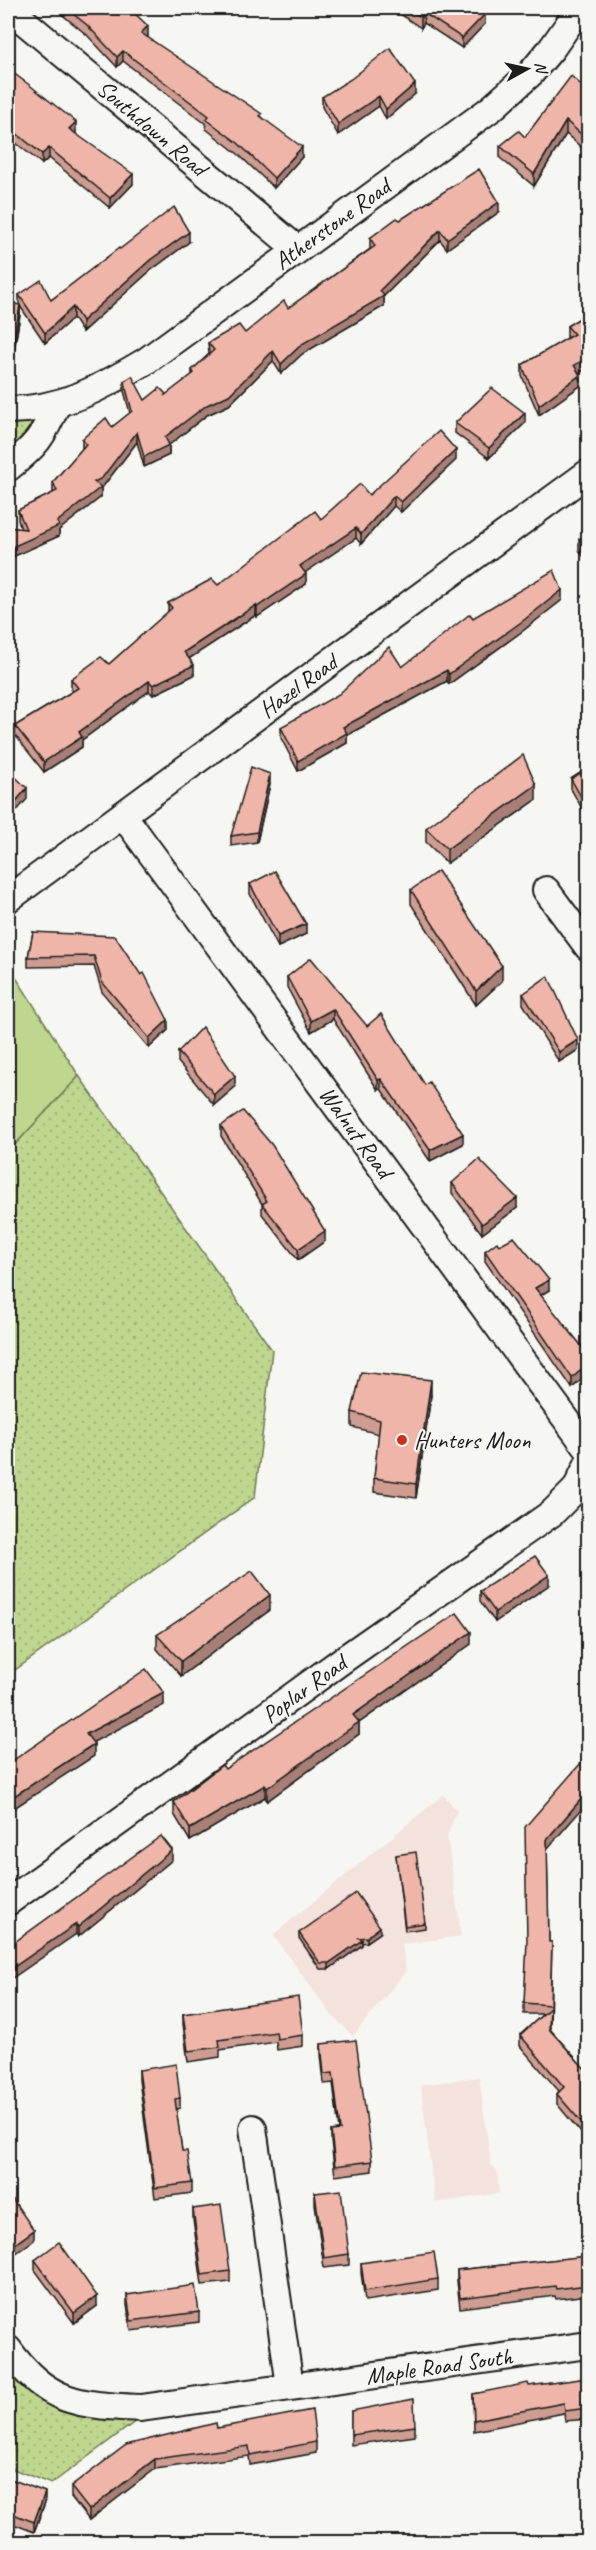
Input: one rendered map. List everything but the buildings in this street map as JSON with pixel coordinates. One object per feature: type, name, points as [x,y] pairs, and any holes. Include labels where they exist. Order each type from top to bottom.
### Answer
[{"type":"street","name":"Southdown Road","points":[[8,8],[297,249]]},
{"type":"street","name":"Atherstone Road","points":[[8,410],[27,410],[57,404],[101,388],[146,361],[492,108],[531,73],[580,8]]},
{"type":"street","points":[[8,468],[31,450],[45,431],[57,404]]},
{"type":"street","name":"Hazel Road","points":[[8,899],[588,473]]},
{"type":"street","name":"Walnut Road","points":[[123,814],[588,1449]]},
{"type":"street","points":[[546,890],[588,947]]},
{"type":"street","name":"Poplar Road","points":[[8,1902],[552,1513],[576,1489],[588,1464]]},
{"type":"street","points":[[253,2128],[290,2386]]},
{"type":"street","name":"Maple Road South","points":[[8,2349],[26,2374],[57,2396],[98,2406],[141,2408],[588,2345]]},
{"type":"shaded area","points":[[443,1795],[457,1810],[447,1836],[461,1936],[402,1944],[406,1971],[353,2036],[330,2013],[273,1935]]},
{"type":"shaded area","points":[[479,2077],[491,2165],[497,2170],[499,2193],[435,2203],[421,2085]]},
{"type":"green space","points":[[57,404],[8,468],[8,410]]},
{"type":"green space","points":[[8,965],[79,1076],[8,1152]]},
{"type":"green space","points":[[79,1076],[272,1350],[255,1497],[8,1675],[8,1152]]},
{"type":"green space","points":[[8,2349],[57,2396],[155,2407],[51,2484],[8,2467]]},
{"type":"place","name":"Hunters Moon","points":[[402,1440]]}]
